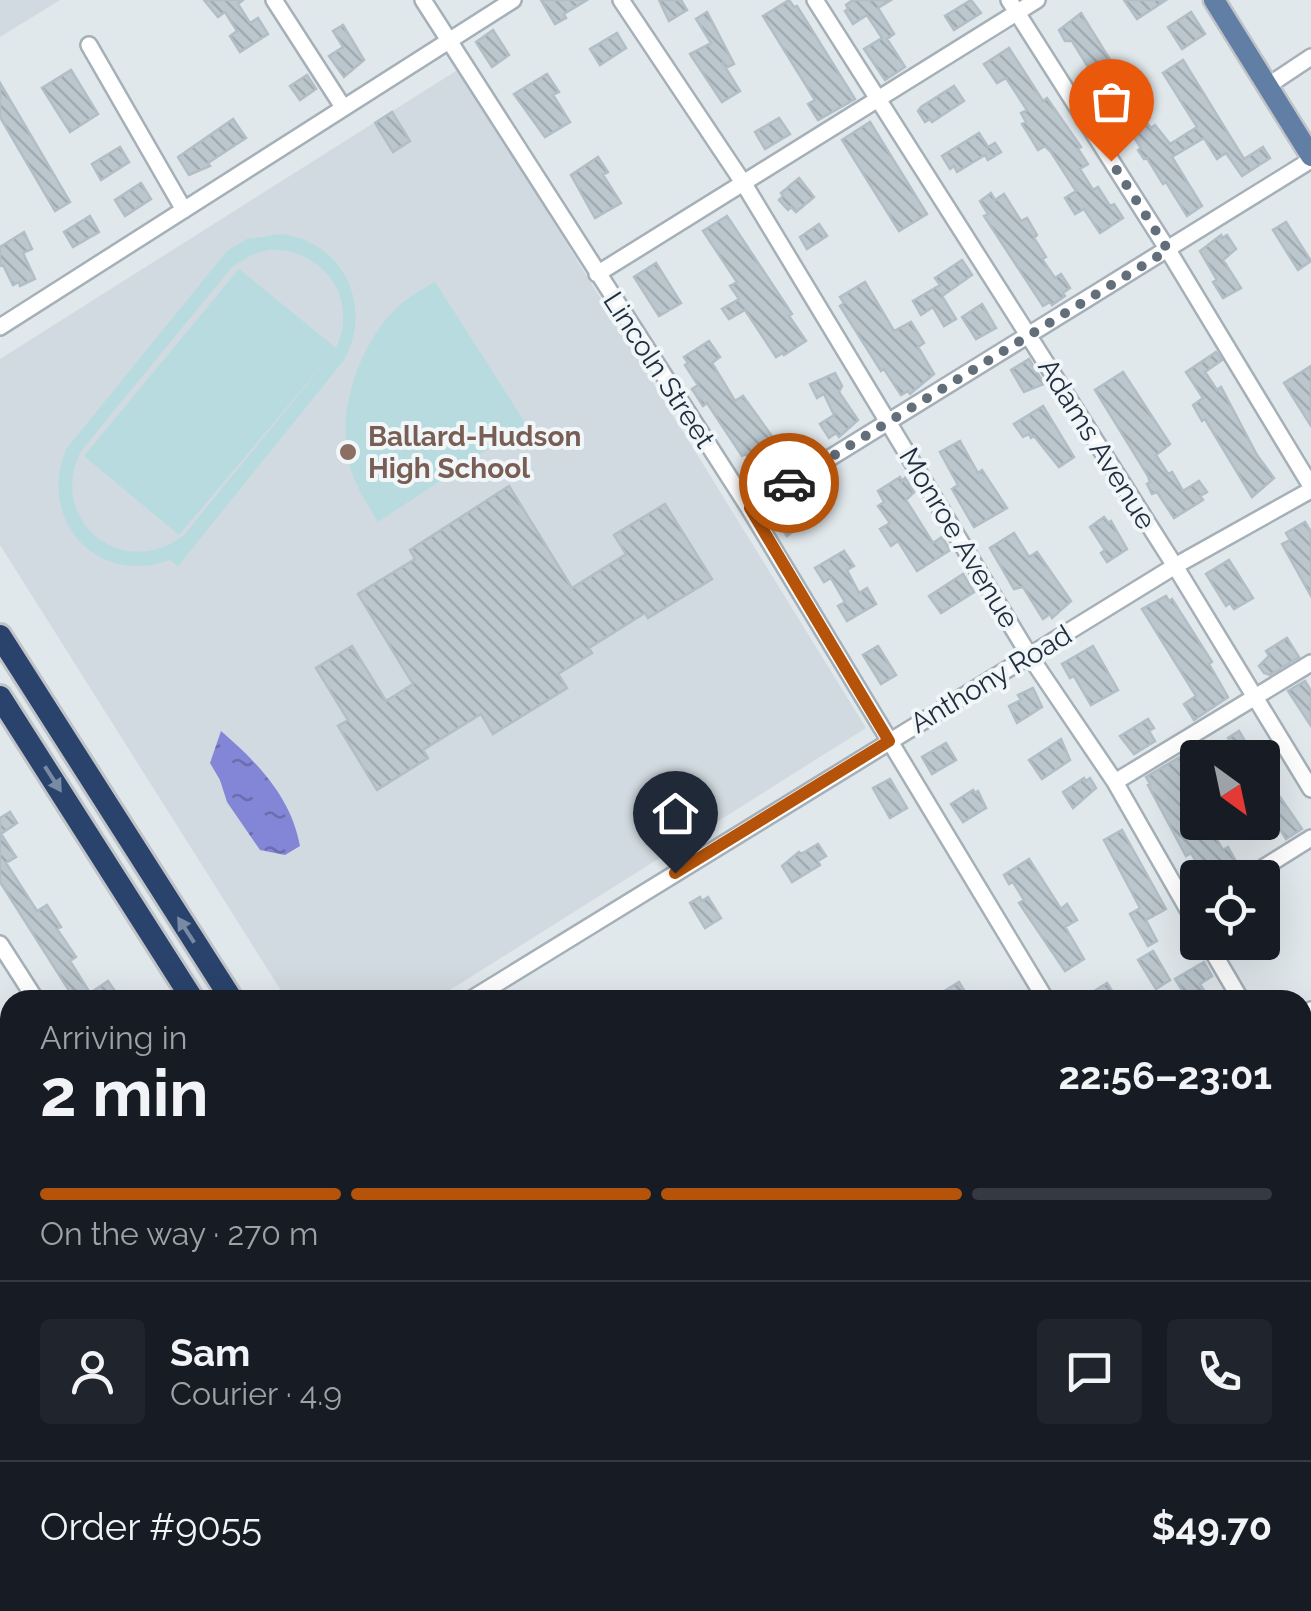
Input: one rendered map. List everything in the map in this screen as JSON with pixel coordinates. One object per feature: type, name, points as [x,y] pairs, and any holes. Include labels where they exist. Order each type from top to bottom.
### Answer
[{"type":"highway","points":[[0,636],[226,990]]},
{"type":"highway","points":[[0,697],[188,990]]},
{"type":"main road","points":[[1214,0],[1311,158]]},
{"type":"street","points":[[274,0],[343,107]]},
{"type":"street","name":"Lincoln Street","points":[[422,0],[750,508],[1040,990]]},
{"type":"street","points":[[0,327],[513,0]]},
{"type":"street","name":"Monroe Avenue","points":[[621,0],[744,184],[1029,655],[1115,782],[1180,891]]},
{"type":"street","name":"Adams Avenue","points":[[816,0],[1311,788]]},
{"type":"street","points":[[597,274],[879,102],[1013,6],[1037,0]]},
{"type":"street","points":[[1013,6],[1168,250],[1311,488]]},
{"type":"street","points":[[90,44],[184,210]]},
{"type":"street","points":[[1266,87],[1311,58]]},
{"type":"street","points":[[750,508],[1311,158]]},
{"type":"street","name":"Anthony Road","points":[[486,990],[1175,566],[1311,488]]},
{"type":"street","points":[[1115,782],[1311,663]]},
{"type":"street","points":[[1276,860],[1311,838]]},
{"type":"street","points":[[0,944],[30,990]]},
{"type":"street","points":[[1218,960],[1235,990]]},
{"type":"shaded area","points":[[0,0],[60,0],[0,37]]},
{"type":"shaded area","name":"Ballard-Hudson High School","points":[[459,69],[866,728],[450,990],[281,990],[0,545],[0,359]]},
{"type":"shaded area","points":[[282,234],[303,239],[322,249],[336,263],[354,299],[356,319],[344,360],[178,566],[170,560],[143,566],[118,564],[97,555],[79,541],[66,522],[59,474],[67,448],[227,251],[247,239]],"holes":[[[268,250],[287,251],[320,267],[339,294],[343,311],[336,348],[239,269],[84,456],[179,535],[335,350],[184,535],[161,548],[137,552],[115,548],[96,537],[82,521],[74,500],[73,476],[81,451],[232,267]]]},
{"type":"shaded area","points":[[435,282],[526,424],[378,522],[348,459],[346,417],[350,396],[375,334],[406,300]]},
{"type":"water","points":[[221,731],[281,796],[300,846],[285,855],[260,850],[227,802],[210,763]]},
{"type":"building","points":[[204,0],[243,0],[238,4],[250,23],[258,18],[268,34],[240,52],[230,36],[237,31],[225,12],[218,17]]},
{"type":"building","points":[[541,0],[587,0],[555,24]]},
{"type":"building","points":[[659,0],[681,0],[687,10],[669,21]]},
{"type":"building","points":[[789,0],[797,6],[855,99],[818,120],[808,104],[815,100],[763,16]]},
{"type":"building","points":[[853,0],[891,0],[878,8],[894,34],[887,39],[905,67],[885,80],[864,49],[882,38],[867,15],[853,24],[845,11]]},
{"type":"building","points":[[971,0],[981,13],[954,30],[945,16]]},
{"type":"building","points":[[1124,0],[1166,0],[1137,19]]},
{"type":"building","points":[[707,12],[734,64],[726,68],[722,62],[740,91],[722,102],[690,54],[711,43],[696,19]]},
{"type":"building","points":[[1191,12],[1205,34],[1182,49],[1168,27]]},
{"type":"building","points":[[1081,13],[1135,100],[1116,112],[1072,41],[1065,41],[1059,30]]},
{"type":"building","points":[[343,25],[364,60],[344,77],[329,56],[343,47],[333,31]]},
{"type":"building","points":[[493,30],[509,55],[492,67],[476,42]]},
{"type":"building","points":[[617,33],[626,48],[600,65],[590,49]]},
{"type":"building","points":[[1009,48],[1043,101],[1047,98],[1081,147],[1078,149],[1088,164],[1080,169],[1093,190],[1098,187],[1123,218],[1100,233],[1084,209],[1075,214],[1065,198],[1076,191],[1051,152],[1045,146],[1038,150],[1022,124],[1026,122],[1021,113],[1027,110],[1006,78],[997,83],[984,64]]},
{"type":"building","points":[[1183,60],[1244,159],[1263,147],[1270,158],[1242,176],[1226,153],[1217,159],[1204,138],[1172,157],[1202,206],[1187,216],[1166,182],[1163,184],[1144,159],[1131,133],[1147,123],[1151,128],[1155,125],[1170,144],[1197,127],[1163,73]]},
{"type":"building","points":[[71,70],[98,114],[70,132],[42,88]]},
{"type":"building","points":[[547,74],[559,92],[553,95],[570,122],[545,137],[514,94]]},
{"type":"building","points":[[307,75],[316,89],[300,100],[290,86]]},
{"type":"building","points":[[0,83],[70,202],[55,211],[0,117]]},
{"type":"building","points":[[954,86],[964,101],[932,122],[925,122],[918,111],[921,107]]},
{"type":"building","points":[[392,112],[410,141],[393,152],[375,123]]},
{"type":"building","points":[[779,118],[790,134],[765,149],[755,132]]},
{"type":"building","points":[[233,119],[246,138],[208,163],[210,166],[189,175],[178,157]]},
{"type":"building","points":[[870,122],[927,214],[899,231],[842,140]]},
{"type":"building","points":[[979,133],[988,147],[995,143],[1001,152],[988,160],[985,155],[957,172],[954,166],[950,169],[942,156]]},
{"type":"building","points":[[120,147],[129,162],[101,180],[92,164]]},
{"type":"building","points":[[598,157],[608,172],[603,175],[621,203],[595,218],[571,175]]},
{"type":"building","points":[[799,178],[814,197],[796,212],[779,200],[781,193]]},
{"type":"building","points":[[141,183],[151,199],[125,216],[115,200]]},
{"type":"building","points":[[991,193],[995,200],[1004,194],[1021,221],[1027,218],[1046,257],[1042,259],[1055,278],[1061,274],[1070,288],[1052,305],[1050,302],[1043,306],[984,216],[988,214],[980,201]]},
{"type":"building","points":[[90,216],[99,232],[73,247],[64,232]]},
{"type":"building","points":[[727,216],[806,341],[784,355],[776,357],[745,310],[729,319],[722,309],[739,299],[730,286],[737,282],[703,231]]},
{"type":"building","points":[[1286,222],[1311,261],[1298,270],[1273,230]]},
{"type":"building","points":[[819,224],[827,236],[807,249],[800,237]]},
{"type":"building","points":[[24,232],[32,249],[23,253],[35,279],[20,286],[19,282],[13,285],[3,265],[0,266],[0,247]]},
{"type":"building","points":[[1221,235],[1227,235],[1236,249],[1223,260],[1241,288],[1223,298],[1200,251]]},
{"type":"building","points":[[962,260],[972,275],[942,296],[956,319],[944,326],[933,307],[921,315],[913,301],[940,285],[935,278]]},
{"type":"building","points":[[656,263],[681,303],[659,316],[634,277]]},
{"type":"building","points":[[865,282],[894,331],[911,322],[924,343],[918,347],[934,374],[910,394],[908,391],[901,395],[884,369],[881,371],[840,306],[844,303],[840,297]]},
{"type":"building","points":[[982,304],[996,328],[976,339],[962,317]]},
{"type":"building","points":[[709,341],[720,357],[712,363],[735,401],[743,396],[792,464],[772,481],[770,478],[764,482],[707,403],[703,406],[692,389],[698,385],[684,357]]},
{"type":"building","points":[[1216,352],[1222,360],[1205,372],[1217,390],[1221,387],[1257,455],[1274,478],[1252,497],[1193,405],[1203,398],[1186,372]]},
{"type":"building","points":[[1029,359],[1044,384],[1024,392],[1011,370]]},
{"type":"building","points":[[1311,366],[1311,426],[1284,383]]},
{"type":"building","points":[[1123,372],[1170,444],[1156,455],[1168,474],[1172,472],[1183,491],[1199,481],[1207,492],[1200,496],[1203,500],[1174,518],[1157,492],[1152,494],[1148,476],[1095,390]]},
{"type":"building","points":[[835,373],[842,386],[839,392],[858,420],[839,437],[836,433],[829,438],[820,424],[834,415],[824,394],[817,398],[810,384]]},
{"type":"building","points":[[1043,406],[1074,457],[1059,467],[1034,436],[1023,437],[1014,424]]},
{"type":"building","points":[[960,441],[978,473],[982,470],[1007,508],[974,527],[952,489],[958,485],[940,452]]},
{"type":"building","points":[[900,477],[914,492],[906,500],[933,543],[942,537],[950,550],[917,571],[898,541],[891,546],[880,529],[890,523],[878,506],[884,502],[878,491]]},
{"type":"building","points":[[509,486],[572,588],[626,554],[614,535],[665,504],[712,579],[648,618],[645,613],[589,648],[592,653],[558,674],[567,688],[493,734],[481,714],[423,750],[428,758],[377,790],[338,726],[348,720],[316,668],[352,646],[386,701],[413,684],[358,594],[415,559],[410,550]]},
{"type":"building","points":[[789,505],[807,522],[787,536],[773,517]]},
{"type":"building","points":[[1104,517],[1111,521],[1127,549],[1107,562],[1101,553],[1105,550],[1090,527]]},
{"type":"building","points":[[1305,522],[1311,532],[1311,596],[1282,544],[1290,540],[1286,533]]},
{"type":"building","points":[[1014,533],[1029,557],[1037,552],[1071,601],[1052,618],[1050,614],[1043,619],[1023,587],[1014,589],[990,548]]},
{"type":"building","points":[[844,551],[854,566],[847,570],[859,593],[867,588],[876,604],[847,621],[838,606],[845,602],[831,578],[824,582],[815,568]]},
{"type":"building","points":[[1229,560],[1253,598],[1234,609],[1230,603],[1226,606],[1206,574]]},
{"type":"building","points":[[963,574],[974,592],[941,613],[929,596]]},
{"type":"building","points":[[1166,596],[1169,601],[1172,599],[1212,662],[1209,664],[1228,697],[1194,720],[1184,704],[1196,696],[1142,609]]},
{"type":"building","points":[[1287,638],[1299,657],[1270,675],[1264,673],[1259,666],[1269,656],[1266,651]]},
{"type":"building","points":[[878,646],[896,675],[881,684],[863,655]]},
{"type":"building","points":[[1093,646],[1118,690],[1091,705],[1062,664]]},
{"type":"building","points":[[1305,681],[1311,691],[1311,726],[1288,691]]},
{"type":"building","points":[[1033,688],[1042,707],[1017,723],[1009,706],[1021,700],[1018,695]]},
{"type":"building","points":[[1148,719],[1155,741],[1134,754],[1120,736]]},
{"type":"building","points":[[1239,731],[1244,740],[1229,740]]},
{"type":"building","points":[[1061,739],[1070,760],[1042,779],[1029,760]]},
{"type":"building","points":[[946,743],[956,760],[932,774],[922,757]]},
{"type":"building","points":[[1180,757],[1180,840],[1217,840],[1223,850],[1228,847],[1235,860],[1195,860],[1191,853],[1186,856],[1146,777]]},
{"type":"building","points":[[1090,778],[1096,788],[1073,808],[1063,792]]},
{"type":"building","points":[[890,779],[907,808],[890,818],[873,788]]},
{"type":"building","points":[[973,790],[978,791],[986,808],[963,822],[951,804]]},
{"type":"building","points":[[1280,797],[1302,829],[1286,839],[1280,829]]},
{"type":"building","points":[[10,812],[17,823],[1,834],[16,857],[6,863],[37,911],[47,905],[76,957],[70,961],[88,990],[69,990],[0,882],[0,818]]},
{"type":"building","points":[[1122,830],[1166,909],[1146,920],[1157,941],[1148,946],[1130,914],[1140,908],[1104,840]]},
{"type":"building","points":[[818,844],[826,856],[818,861],[820,865],[792,882],[782,866],[799,852]]},
{"type":"building","points":[[1029,859],[1061,909],[1067,904],[1077,920],[1065,927],[1084,959],[1065,971],[1019,903],[1024,900],[1013,882],[1009,884],[1004,875]]},
{"type":"building","points":[[700,897],[702,901],[708,897],[721,918],[705,928],[690,903]]},
{"type":"building","points":[[1153,951],[1170,980],[1156,989],[1138,960]]},
{"type":"building","points":[[1204,962],[1212,976],[1200,984],[1204,990],[1182,990],[1175,979]]},
{"type":"building","points":[[108,981],[114,990],[94,990]]},
{"type":"building","points":[[959,982],[964,990],[946,990]]},
{"type":"way so far","points":[[789,483],[1168,250],[1111,161]]},
{"type":"place","name":"Ballard-Hudson High School","points":[[348,452]]},
{"type":"route","points":[[675,873],[889,741],[750,508],[789,483]]}]
